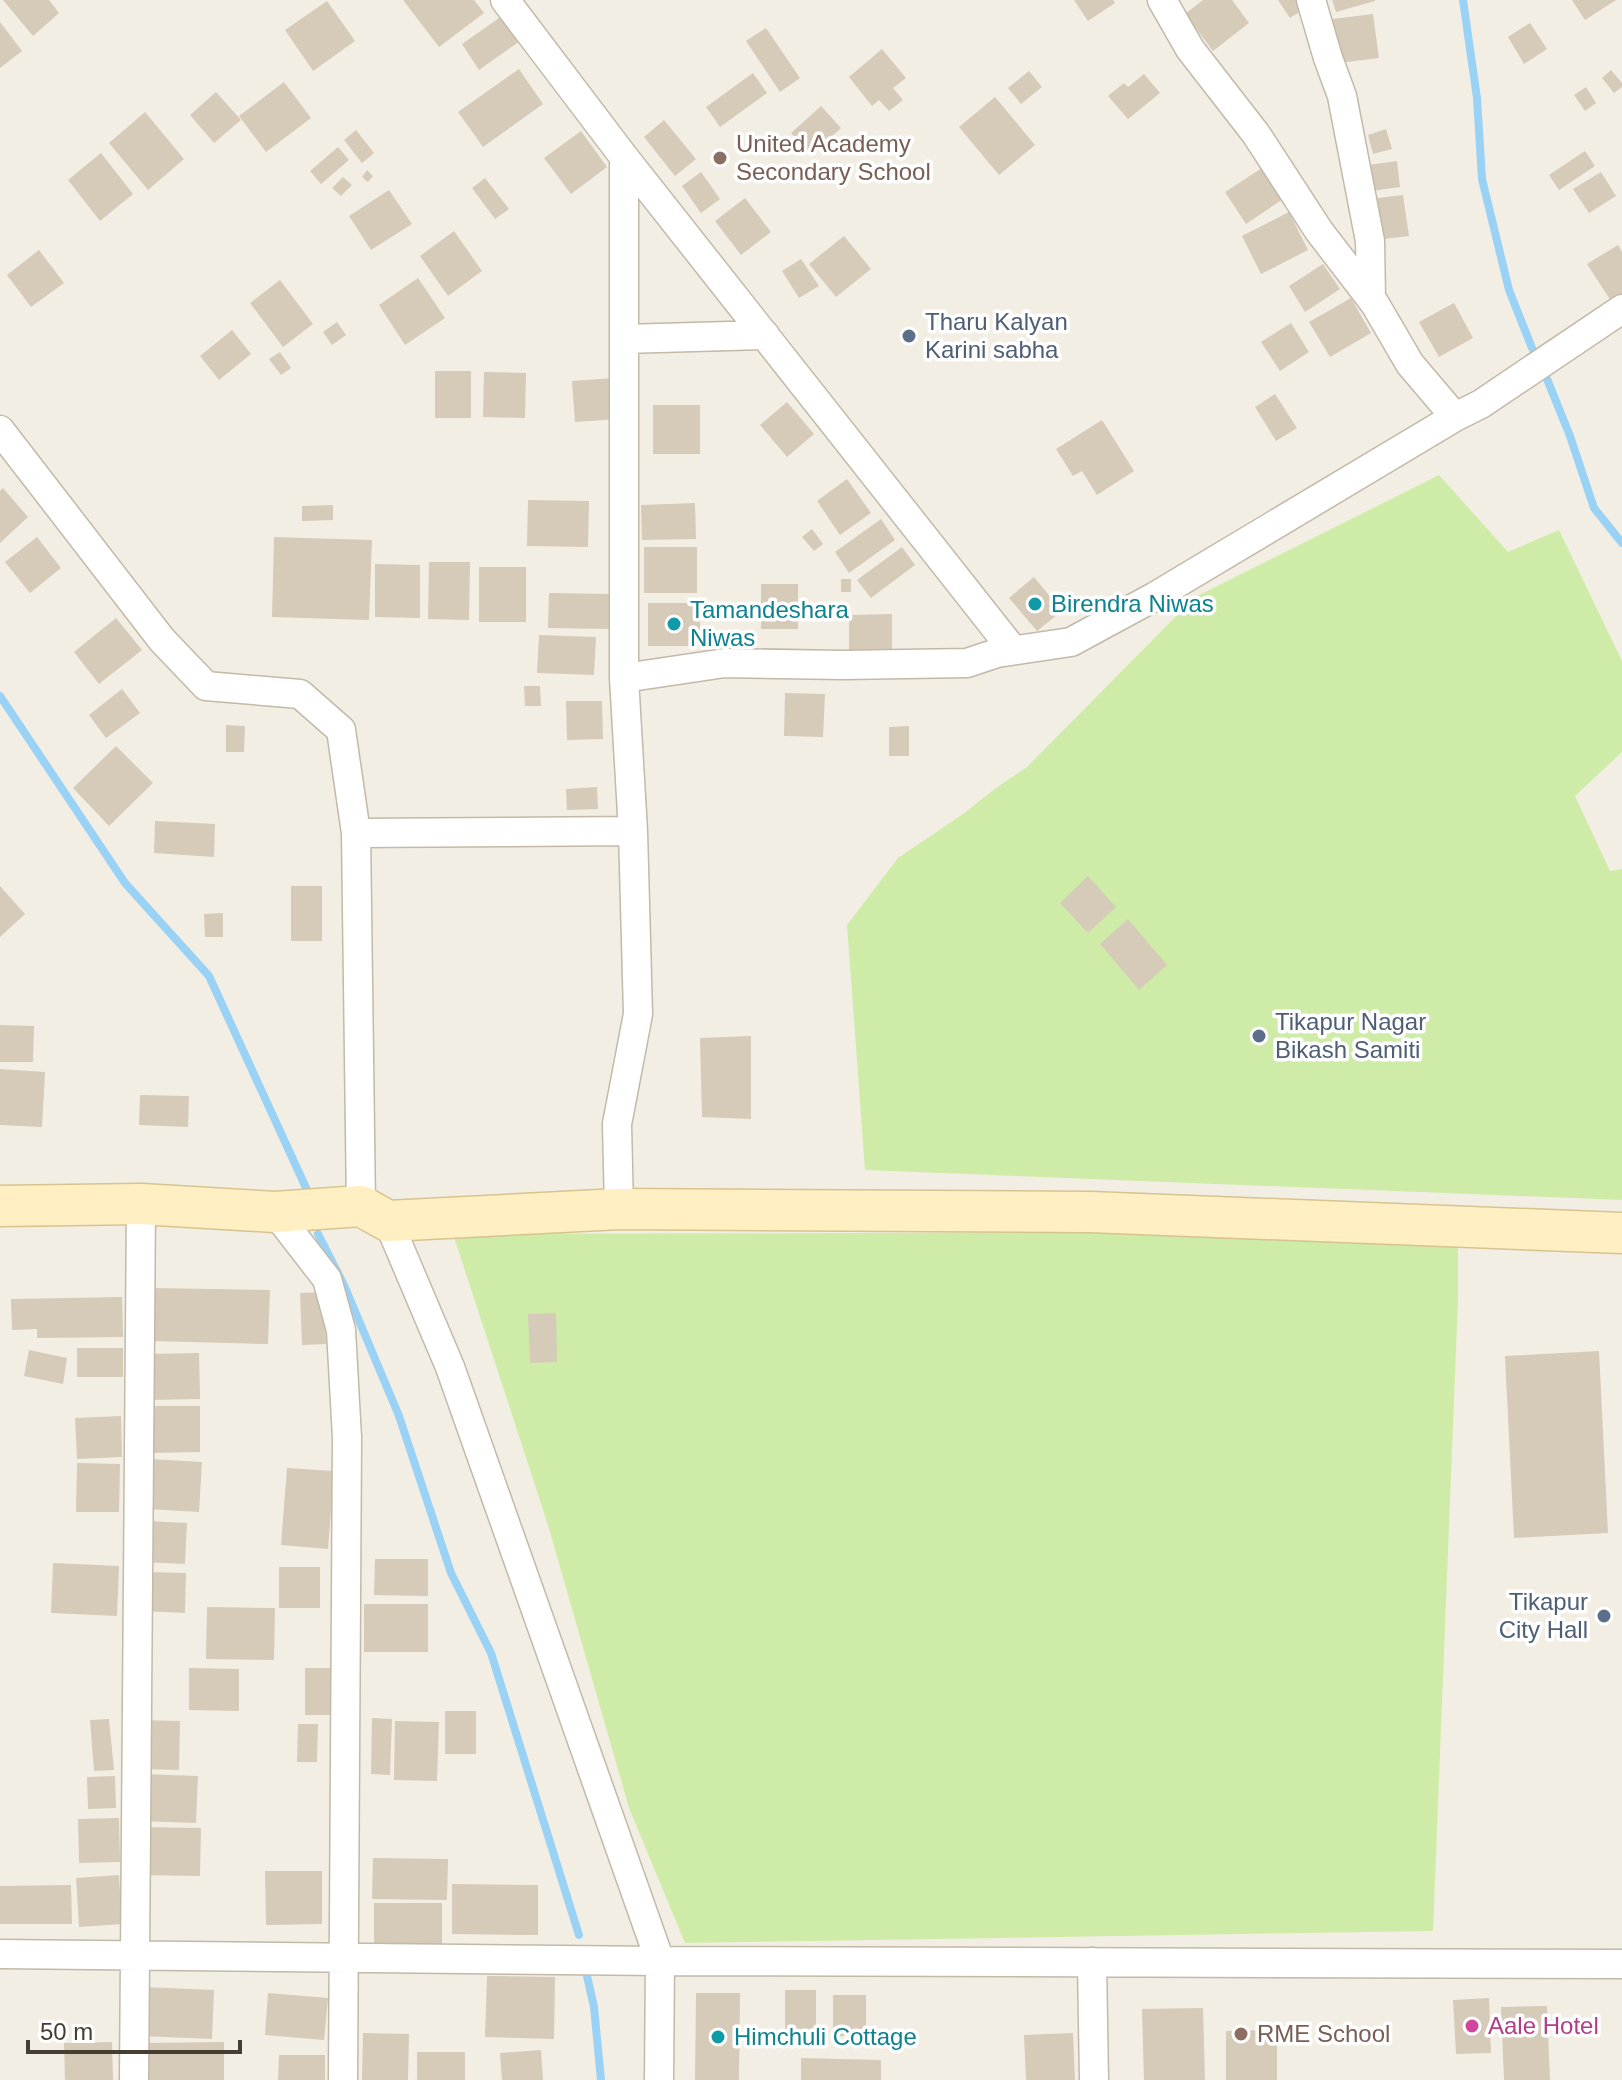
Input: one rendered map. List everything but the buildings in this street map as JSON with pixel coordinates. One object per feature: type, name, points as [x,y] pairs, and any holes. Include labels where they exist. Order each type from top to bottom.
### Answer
[{"type":"street","points":[[505,0],[624,157],[1013,650]]},
{"type":"street","points":[[1162,0],[1190,49],[1256,134],[1319,231],[1371,299],[1410,364],[1455,417]]},
{"type":"street","points":[[1311,0],[1342,96],[1370,241],[1371,299]]},
{"type":"street","points":[[619,1209],[617,1124],[638,1014],[633,831],[624,678],[624,157]]},
{"type":"street","points":[[624,678],[725,663],[967,663],[1013,650],[1071,642],[1154,597],[1481,404],[1622,309]]},
{"type":"street","points":[[624,339],[765,335]]},
{"type":"street","points":[[0,430],[162,640],[206,686],[300,694],[341,730],[356,833],[374,1214],[450,1367],[660,1961],[659,2080]]},
{"type":"street","points":[[356,833],[633,831]]},
{"type":"street","points":[[0,1206],[141,1204],[374,1214],[619,1209],[1090,1212],[1622,1233]]},
{"type":"street","points":[[134,2080],[141,1204]]},
{"type":"street","points":[[275,1212],[327,1279],[341,1330],[347,1438],[343,2080]]},
{"type":"street","points":[[0,1954],[660,1961],[1622,1964]]},
{"type":"street","points":[[1092,1962],[1094,2080]]},
{"type":"green space","points":[[1439,475],[1508,552],[1559,530],[1622,661],[1622,752],[1575,796],[1610,871],[1622,869],[1622,1200],[865,1170],[847,925],[898,858],[1027,767],[1195,597]]},
{"type":"green space","points":[[1196,1232],[1458,1241],[1433,1931],[685,1943],[629,1808],[548,1525],[453,1234]]},
{"type":"waterway","points":[[1463,0],[1477,98],[1482,179],[1509,290],[1532,348]]},
{"type":"waterway","points":[[1547,379],[1594,508],[1622,543]]},
{"type":"waterway","points":[[0,696],[125,883],[209,976],[307,1190]]},
{"type":"waterway","points":[[318,1234],[344,1285],[399,1416],[451,1573],[491,1653],[579,1935]]},
{"type":"waterway","points":[[587,1976],[594,2007],[601,2080]]},
{"type":"place","name":"United Academy Secondary School","points":[[720,158]]},
{"type":"place","name":"Tharu Kalyan Karini sabha","points":[[909,336]]},
{"type":"place","name":"Birendra Niwas","points":[[1035,604]]},
{"type":"place","name":"Tamandeshara Niwas","points":[[674,624]]},
{"type":"place","name":"Tikapur Nagar Bikash Samiti","points":[[1259,1036]]},
{"type":"place","name":"Tikapur City Hall","points":[[1604,1616]]},
{"type":"place","name":"Aale Hotel","points":[[1472,2026]]},
{"type":"place","name":"RME School","points":[[1241,2034]]},
{"type":"place","name":"Himchuli Cottage","points":[[718,2037]]}]
